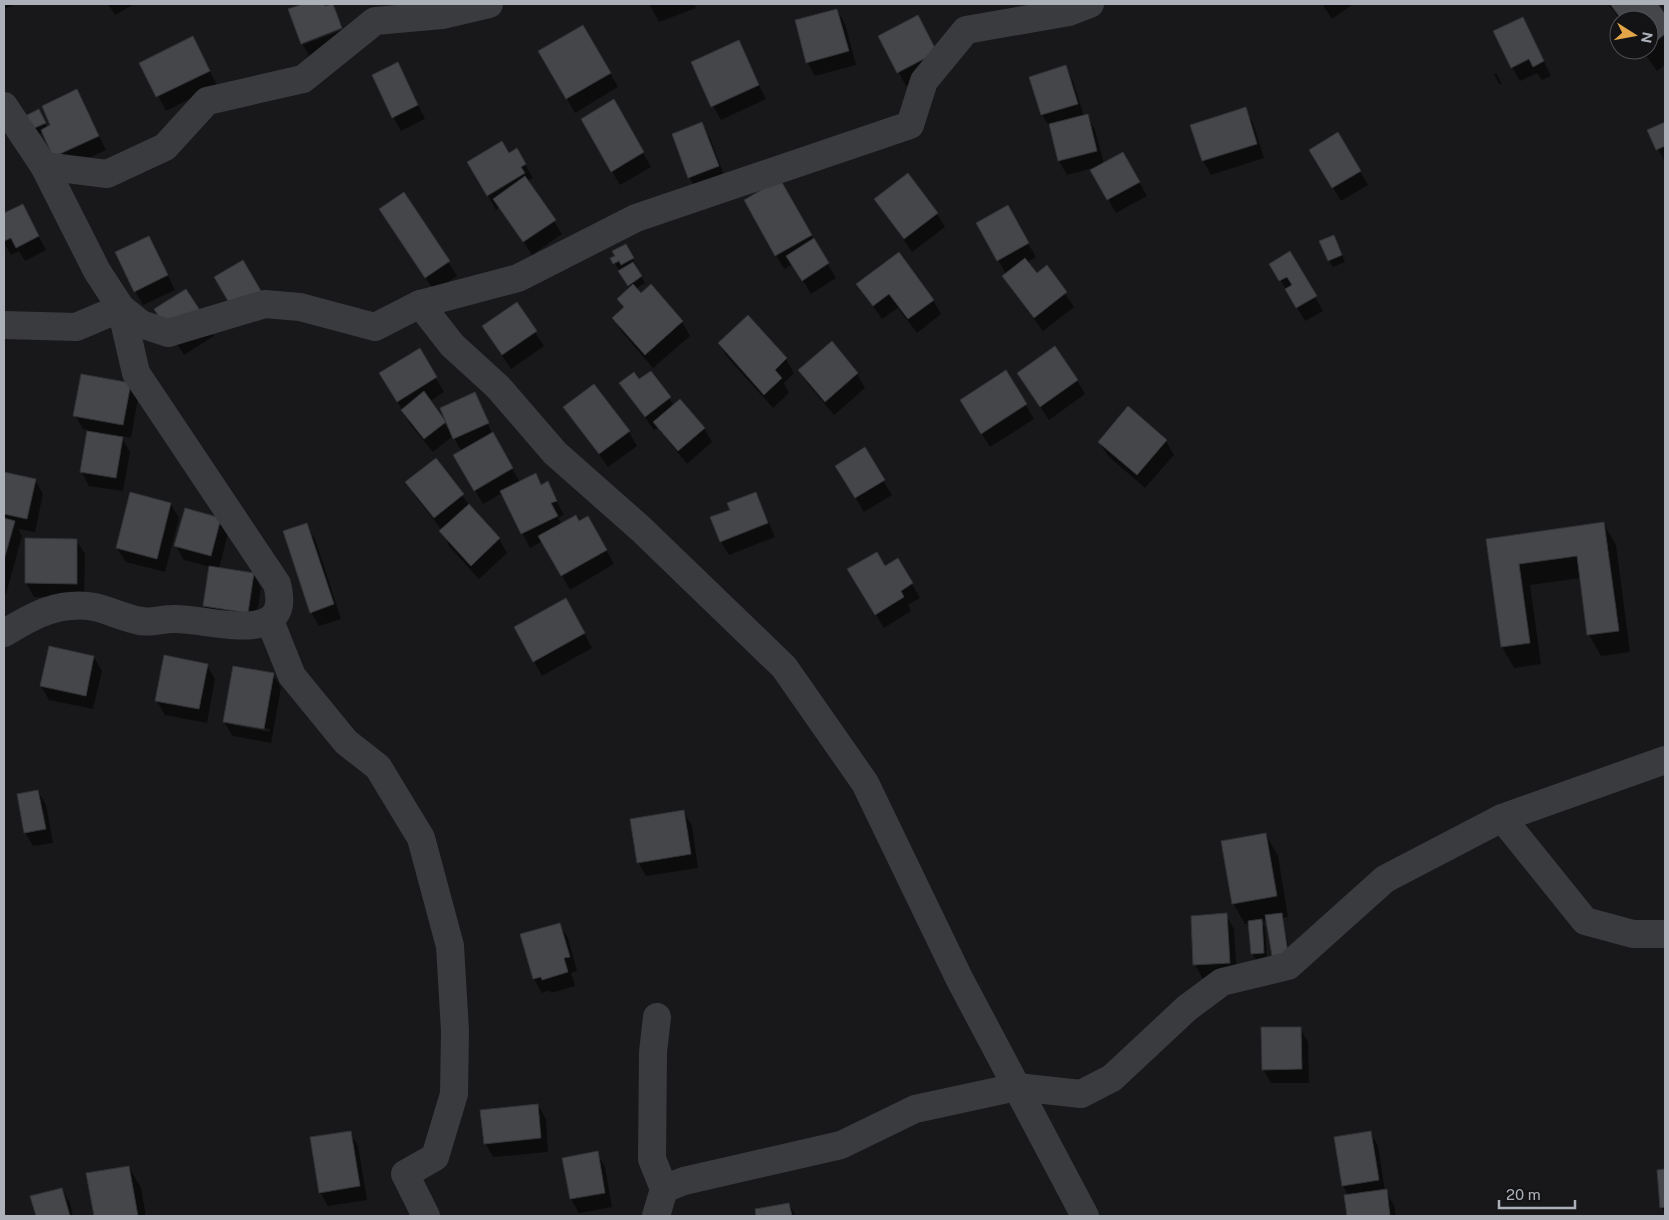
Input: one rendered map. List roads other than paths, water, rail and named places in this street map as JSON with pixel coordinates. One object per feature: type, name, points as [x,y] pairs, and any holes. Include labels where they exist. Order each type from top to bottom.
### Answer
[{"type":"street","points":[[44,166],[107,174],[165,147],[207,101],[303,79],[375,20],[442,15],[489,4]]},
{"type":"street","points":[[4,106],[44,166],[97,271],[121,308],[141,324],[168,333],[265,304],[300,307],[375,327],[420,304],[518,278],[636,218],[910,125],[924,82],[966,30],[1069,12],[1090,4]]},
{"type":"street","points":[[420,304],[452,345],[498,386],[554,453],[641,529],[784,667],[864,783],[959,978],[1085,1216]]},
{"type":"street","points":[[4,326],[76,327],[121,308]]},
{"type":"street","points":[[4,633],[42,612],[69,606],[94,605],[136,620],[157,622],[174,619],[250,627],[270,621],[277,610],[280,596],[277,584],[136,373],[121,308]]},
{"type":"street","points":[[270,621],[292,676],[346,742],[378,767],[421,838],[450,946],[455,1031],[454,1094],[435,1157],[405,1174],[426,1216]]},
{"type":"street","points":[[664,1189],[684,1181],[841,1145],[914,1108],[1016,1087],[1081,1094],[1112,1078],[1187,1008],[1222,982],[1288,966],[1386,879],[1502,818],[1665,760]]},
{"type":"street","points":[[1502,818],[1585,921],[1633,934],[1665,934]]},
{"type":"street","points":[[656,1216],[664,1189],[652,1159],[653,1052],[657,1017]]}]
